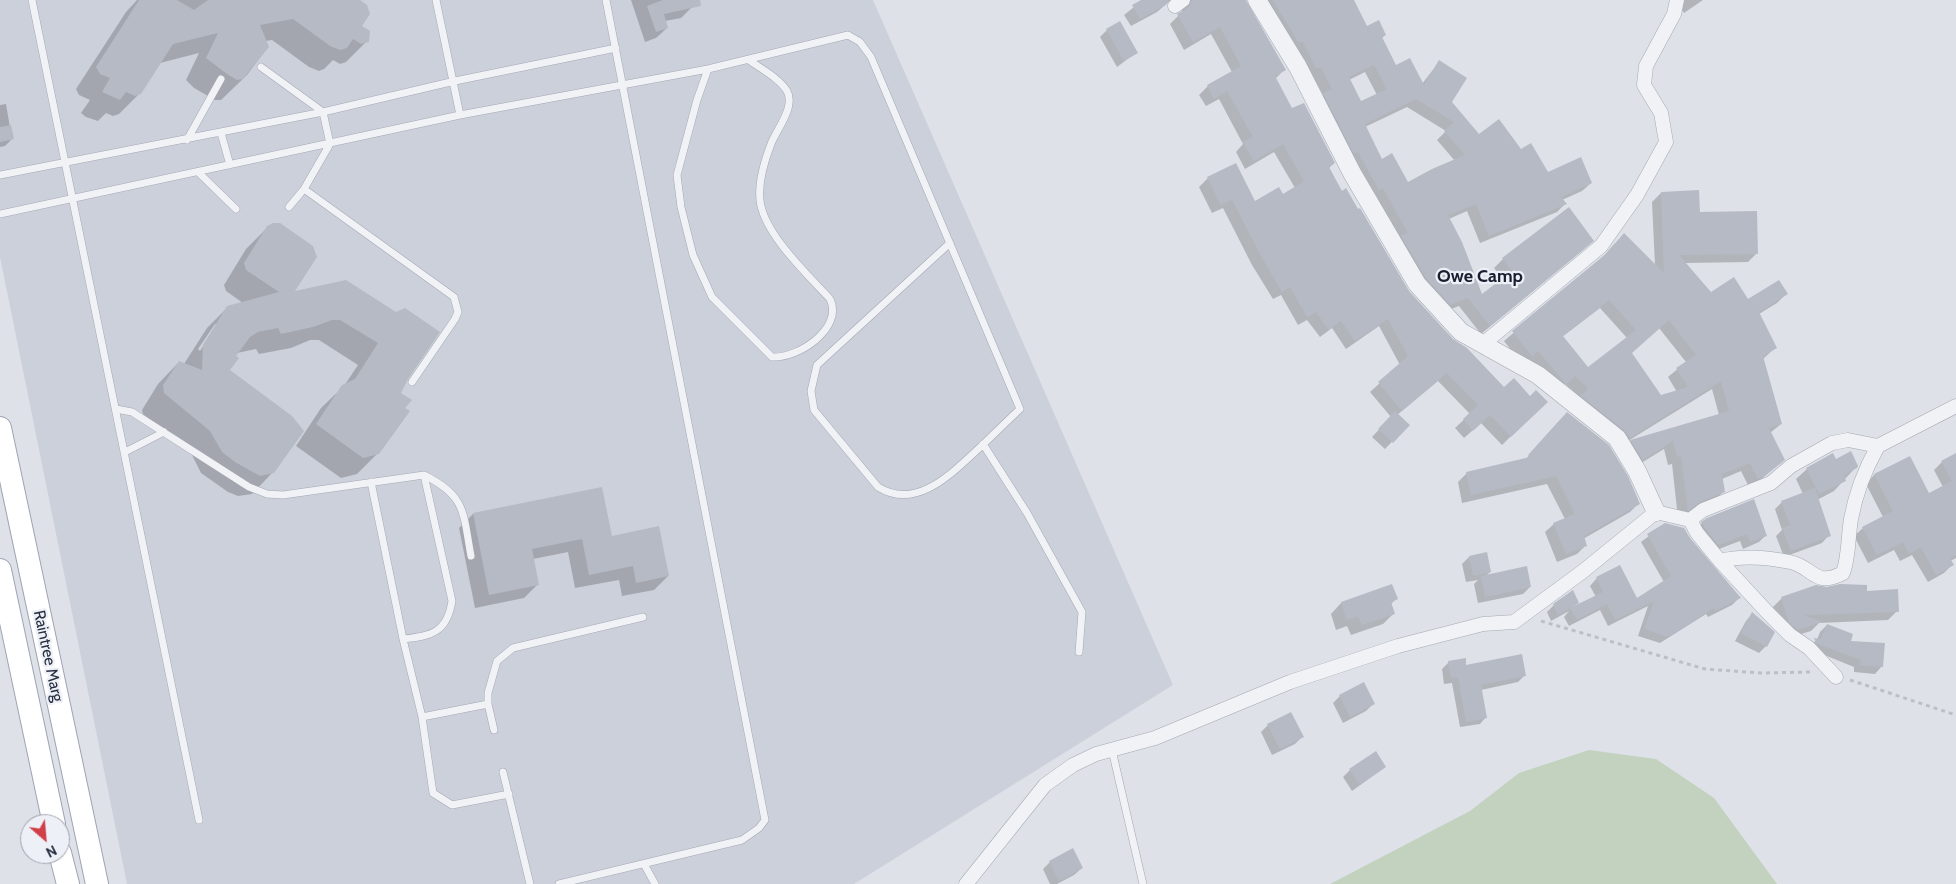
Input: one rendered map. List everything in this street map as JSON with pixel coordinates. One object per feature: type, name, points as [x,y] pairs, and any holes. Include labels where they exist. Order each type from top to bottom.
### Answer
[{"type":"main road","name":"Raintree Marg","points":[[0,428],[97,884]]},
{"type":"main road","name":"Raintree Marg","points":[[0,570],[52,814]]},
{"type":"main road","points":[[63,864],[68,884]]},
{"type":"street","points":[[1257,0],[1298,67],[1352,173],[1417,284],[1461,332],[1538,374],[1617,438],[1637,471],[1656,512]]},
{"type":"street","points":[[1483,344],[1601,246],[1637,195],[1666,142],[1661,113],[1644,85],[1646,66],[1674,14],[1677,0]]},
{"type":"street","points":[[1690,520],[1703,510],[1771,483],[1791,466],[1832,443],[1848,440],[1873,444],[1956,406]]},
{"type":"street","points":[[1720,560],[1752,556],[1800,564],[1813,576],[1821,578],[1843,573],[1847,562],[1852,518],[1862,474],[1873,444]]},
{"type":"street","points":[[1656,512],[1690,520],[1697,533],[1720,560],[1790,635],[1809,648],[1836,677]]},
{"type":"street","points":[[966,884],[1045,785],[1073,765],[1096,754],[1155,738],[1290,682],[1398,646],[1483,624],[1514,622],[1582,572],[1656,512]]},
{"type":"lane","points":[[32,0],[199,820]]},
{"type":"lane","points":[[436,0],[455,81],[460,115]]},
{"type":"lane","points":[[559,884],[742,840],[759,828],[765,820],[606,0]]},
{"type":"lane","points":[[0,214],[73,200],[460,115],[708,69],[848,36],[860,42],[870,57],[950,243],[1020,409],[947,478],[931,488],[912,495],[887,493],[878,487],[814,410],[811,391],[817,365],[950,243]]},
{"type":"lane","points":[[0,175],[323,112],[455,81],[616,48]]},
{"type":"lane","points":[[708,69],[677,175],[681,207],[693,255],[712,297],[772,357],[786,357],[821,334],[832,318],[834,308],[830,299],[780,244],[760,202],[761,173],[790,99],[782,85],[749,60]]},
{"type":"lane","points":[[261,67],[323,112],[330,144],[304,189],[290,207]]},
{"type":"lane","points":[[187,140],[220,79]]},
{"type":"lane","points":[[221,133],[230,166]]},
{"type":"lane","points":[[198,172],[236,209]]},
{"type":"lane","points":[[304,189],[454,297],[458,312],[455,319],[412,382]]},
{"type":"lane","points":[[116,409],[132,412],[248,487],[267,494],[283,495],[424,475],[440,483],[461,503],[471,556]]},
{"type":"lane","points":[[125,452],[164,432]]},
{"type":"lane","points":[[983,444],[1027,513],[1082,612],[1079,652]]},
{"type":"lane","points":[[402,639],[434,633],[444,625],[450,614],[452,601],[424,475]]},
{"type":"lane","points":[[371,482],[402,639],[422,717],[433,793],[452,806],[509,794]]},
{"type":"lane","points":[[494,730],[488,704],[492,678],[497,661],[513,648],[643,617]]},
{"type":"lane","points":[[422,717],[488,704]]},
{"type":"lane","points":[[1112,750],[1143,884]]},
{"type":"lane","points":[[503,772],[530,884]]},
{"type":"lane","points":[[644,864],[655,884]]},
{"type":"path","points":[[1514,622],[1544,621],[1705,669],[1760,673],[1813,672],[1865,683],[1956,716]]},
{"type":"shaded area","points":[[0,0],[873,0],[1173,685],[854,884],[127,884],[0,257]]},
{"type":"green space","points":[[1589,750],[1656,759],[1714,798],[1777,884],[1330,884],[1470,811],[1519,773]]},
{"type":"building","points":[[139,0],[177,0],[194,10],[208,0],[360,0],[367,5],[370,14],[362,26],[370,31],[369,42],[361,44],[353,39],[347,48],[340,50],[330,46],[293,19],[260,25],[269,47],[243,79],[237,80],[206,58],[218,33],[173,44],[141,94],[135,96],[126,92],[120,100],[102,92],[110,78],[100,74],[96,67]]},
{"type":"building","points":[[663,0],[700,0],[701,6],[664,14],[668,28],[656,32],[647,6]]},
{"type":"building","points":[[1141,0],[1169,0],[1167,4],[1140,19],[1132,5]]},
{"type":"building","points":[[1192,0],[1246,0],[1286,70],[1275,76],[1292,108],[1304,103],[1335,163],[1329,167],[1342,191],[1346,188],[1358,209],[1360,208],[1409,291],[1453,339],[1467,348],[1504,387],[1514,378],[1530,396],[1536,390],[1548,402],[1511,437],[1490,415],[1473,431],[1463,419],[1478,405],[1447,373],[1402,411],[1378,382],[1408,356],[1388,319],[1355,341],[1341,321],[1329,330],[1316,312],[1307,317],[1290,287],[1282,292],[1232,200],[1221,205],[1207,177],[1236,163],[1255,201],[1279,187],[1283,194],[1304,181],[1283,144],[1254,161],[1243,142],[1253,137],[1227,91],[1214,99],[1207,85],[1241,66],[1220,27],[1193,42],[1177,14],[1189,7]]},
{"type":"building","points":[[1273,0],[1354,0],[1367,26],[1379,20],[1386,35],[1382,37],[1396,65],[1410,58],[1424,85],[1439,60],[1467,78],[1452,102],[1479,134],[1499,119],[1521,149],[1531,143],[1548,172],[1581,157],[1592,183],[1561,197],[1567,204],[1489,236],[1476,204],[1448,215],[1462,242],[1482,294],[1512,271],[1502,258],[1569,207],[1594,241],[1490,326],[1468,298],[1450,305],[1426,278],[1401,236],[1408,233],[1383,188],[1379,190],[1358,152],[1354,154],[1323,93],[1332,89],[1321,67],[1316,69],[1303,41],[1299,43]],"holes":[[[1374,65],[1387,89],[1361,101],[1349,77]],[[1416,99],[1454,122],[1444,131],[1465,155],[1408,182],[1392,153],[1382,159],[1365,124]]]},
{"type":"building","points":[[1120,21],[1138,53],[1124,61],[1106,29]]},
{"type":"building","points":[[11,125],[14,139],[0,142],[0,127]]},
{"type":"building","points":[[1699,190],[1700,212],[1757,211],[1758,254],[1679,255],[1711,292],[1734,277],[1748,299],[1779,280],[1788,294],[1759,312],[1777,348],[1763,356],[1782,424],[1769,428],[1785,460],[1758,479],[1750,463],[1722,474],[1725,492],[1700,502],[1688,511],[1681,456],[1677,457],[1673,441],[1643,460],[1630,440],[1729,411],[1721,381],[1630,438],[1624,430],[1581,396],[1588,388],[1575,376],[1566,384],[1538,351],[1532,356],[1512,331],[1607,253],[1624,233],[1664,273],[1661,192]],"holes":[[[1609,300],[1636,330],[1588,367],[1563,336]],[[1669,320],[1696,355],[1676,368],[1688,387],[1661,395],[1632,353]]]},
{"type":"building","points":[[273,223],[280,223],[313,246],[317,257],[295,291],[346,280],[396,312],[405,308],[440,332],[408,379],[401,393],[412,400],[405,408],[410,411],[379,454],[363,458],[316,424],[342,385],[355,379],[378,343],[340,320],[332,320],[313,327],[281,334],[278,328],[258,332],[250,337],[236,356],[239,358],[230,370],[292,416],[304,431],[274,473],[260,476],[235,462],[222,452],[210,431],[164,393],[163,385],[179,361],[202,370],[203,345],[227,306],[279,292],[246,270],[244,263],[267,226]]},
{"type":"building","points":[[1395,411],[1410,425],[1393,443],[1378,429]]},
{"type":"building","points":[[1567,412],[1609,445],[1628,476],[1640,504],[1584,536],[1587,546],[1566,554],[1553,523],[1575,514],[1556,476],[1471,495],[1466,472],[1530,457],[1528,455]]},
{"type":"building","points":[[1851,451],[1858,466],[1857,468],[1844,475],[1846,481],[1819,494],[1806,468],[1833,453],[1836,459]]},
{"type":"building","points":[[1956,453],[1956,555],[1950,558],[1954,565],[1936,575],[1921,547],[1909,554],[1903,542],[1877,555],[1862,527],[1893,511],[1874,474],[1910,456],[1929,493],[1952,481],[1941,461]]},
{"type":"building","points":[[602,487],[612,536],[659,526],[669,576],[636,583],[633,566],[589,575],[582,539],[532,549],[539,585],[489,595],[473,513]]},
{"type":"building","points":[[1815,488],[1831,536],[1791,551],[1782,528],[1790,525],[1781,501]]},
{"type":"building","points":[[1754,499],[1767,536],[1750,542],[1747,534],[1718,545],[1701,522]]},
{"type":"building","points":[[1665,523],[1684,528],[1690,538],[1741,598],[1715,611],[1714,608],[1668,637],[1644,629],[1654,601],[1615,620],[1607,604],[1577,620],[1570,608],[1603,592],[1596,577],[1620,565],[1637,598],[1671,576],[1647,534]]},
{"type":"building","points":[[1487,552],[1491,572],[1473,576],[1469,556]]},
{"type":"building","points":[[1527,566],[1531,587],[1485,597],[1481,576]]},
{"type":"building","points":[[1392,584],[1398,599],[1391,602],[1395,614],[1362,625],[1358,616],[1347,620],[1341,602]]},
{"type":"building","points":[[1840,584],[1867,585],[1867,591],[1898,589],[1899,612],[1804,615],[1822,622],[1798,630],[1789,622],[1781,597],[1816,585],[1827,587]]},
{"type":"building","points":[[1573,590],[1579,603],[1558,615],[1553,604]]},
{"type":"building","points":[[1752,612],[1775,632],[1767,647],[1741,633]]},
{"type":"building","points":[[1827,624],[1853,634],[1851,641],[1885,643],[1883,667],[1860,665],[1861,660],[1816,643],[1814,638],[1821,639]]},
{"type":"building","points":[[1522,654],[1526,676],[1481,685],[1487,718],[1466,722],[1458,677],[1451,678],[1448,661],[1466,658],[1466,665]]},
{"type":"building","points":[[1364,682],[1375,704],[1350,717],[1339,695]]},
{"type":"building","points":[[1291,712],[1304,737],[1280,749],[1267,724]]},
{"type":"building","points":[[1376,751],[1386,767],[1360,785],[1349,769]]},
{"type":"building","points":[[1073,848],[1083,868],[1059,881],[1049,861]]},
{"type":"district","name":"Owe Camp","points":[[1480,277]]}]
